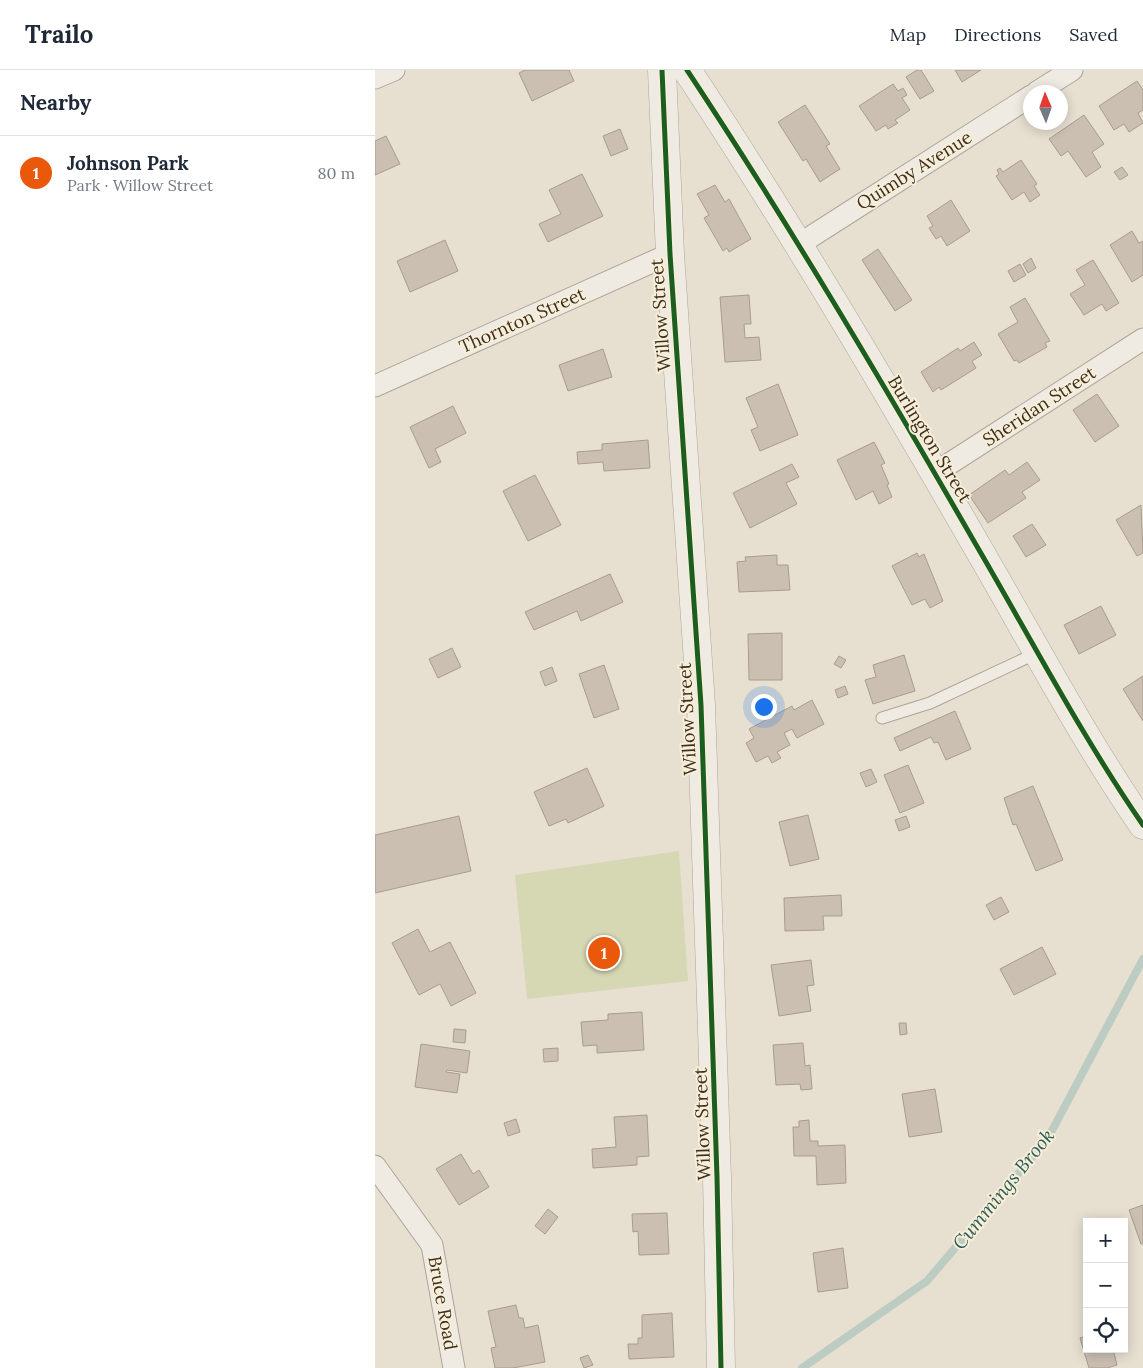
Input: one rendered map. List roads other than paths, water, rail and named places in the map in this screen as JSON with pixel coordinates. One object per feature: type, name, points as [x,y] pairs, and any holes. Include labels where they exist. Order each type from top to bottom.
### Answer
[{"type":"street","points":[[375,78],[393,70]]},
{"type":"street","name":"Willow Street","points":[[662,70],[670,254],[701,705],[717,1168],[721,1368]]},
{"type":"street","name":"Burlington Street","points":[[687,70],[798,245],[1143,825]]},
{"type":"street","points":[[1048,85],[1072,70]]},
{"type":"street","name":"Quimby Avenue","points":[[798,245],[1023,101]]},
{"type":"street","name":"Thornton Street","points":[[375,386],[670,254]]},
{"type":"street","name":"Sheridan Street","points":[[935,473],[1143,339]]},
{"type":"street","name":"Bruce Road","points":[[375,1166],[432,1246],[454,1368]]},
{"type":"lane","points":[[882,718],[930,703],[1039,652]]},
{"type":"waterway","name":"Cummings Brook","points":[[802,1368],[927,1281],[1047,1140],[1143,959]]},
{"type":"place","name":"Johnson Park","points":[[604,953]]}]
